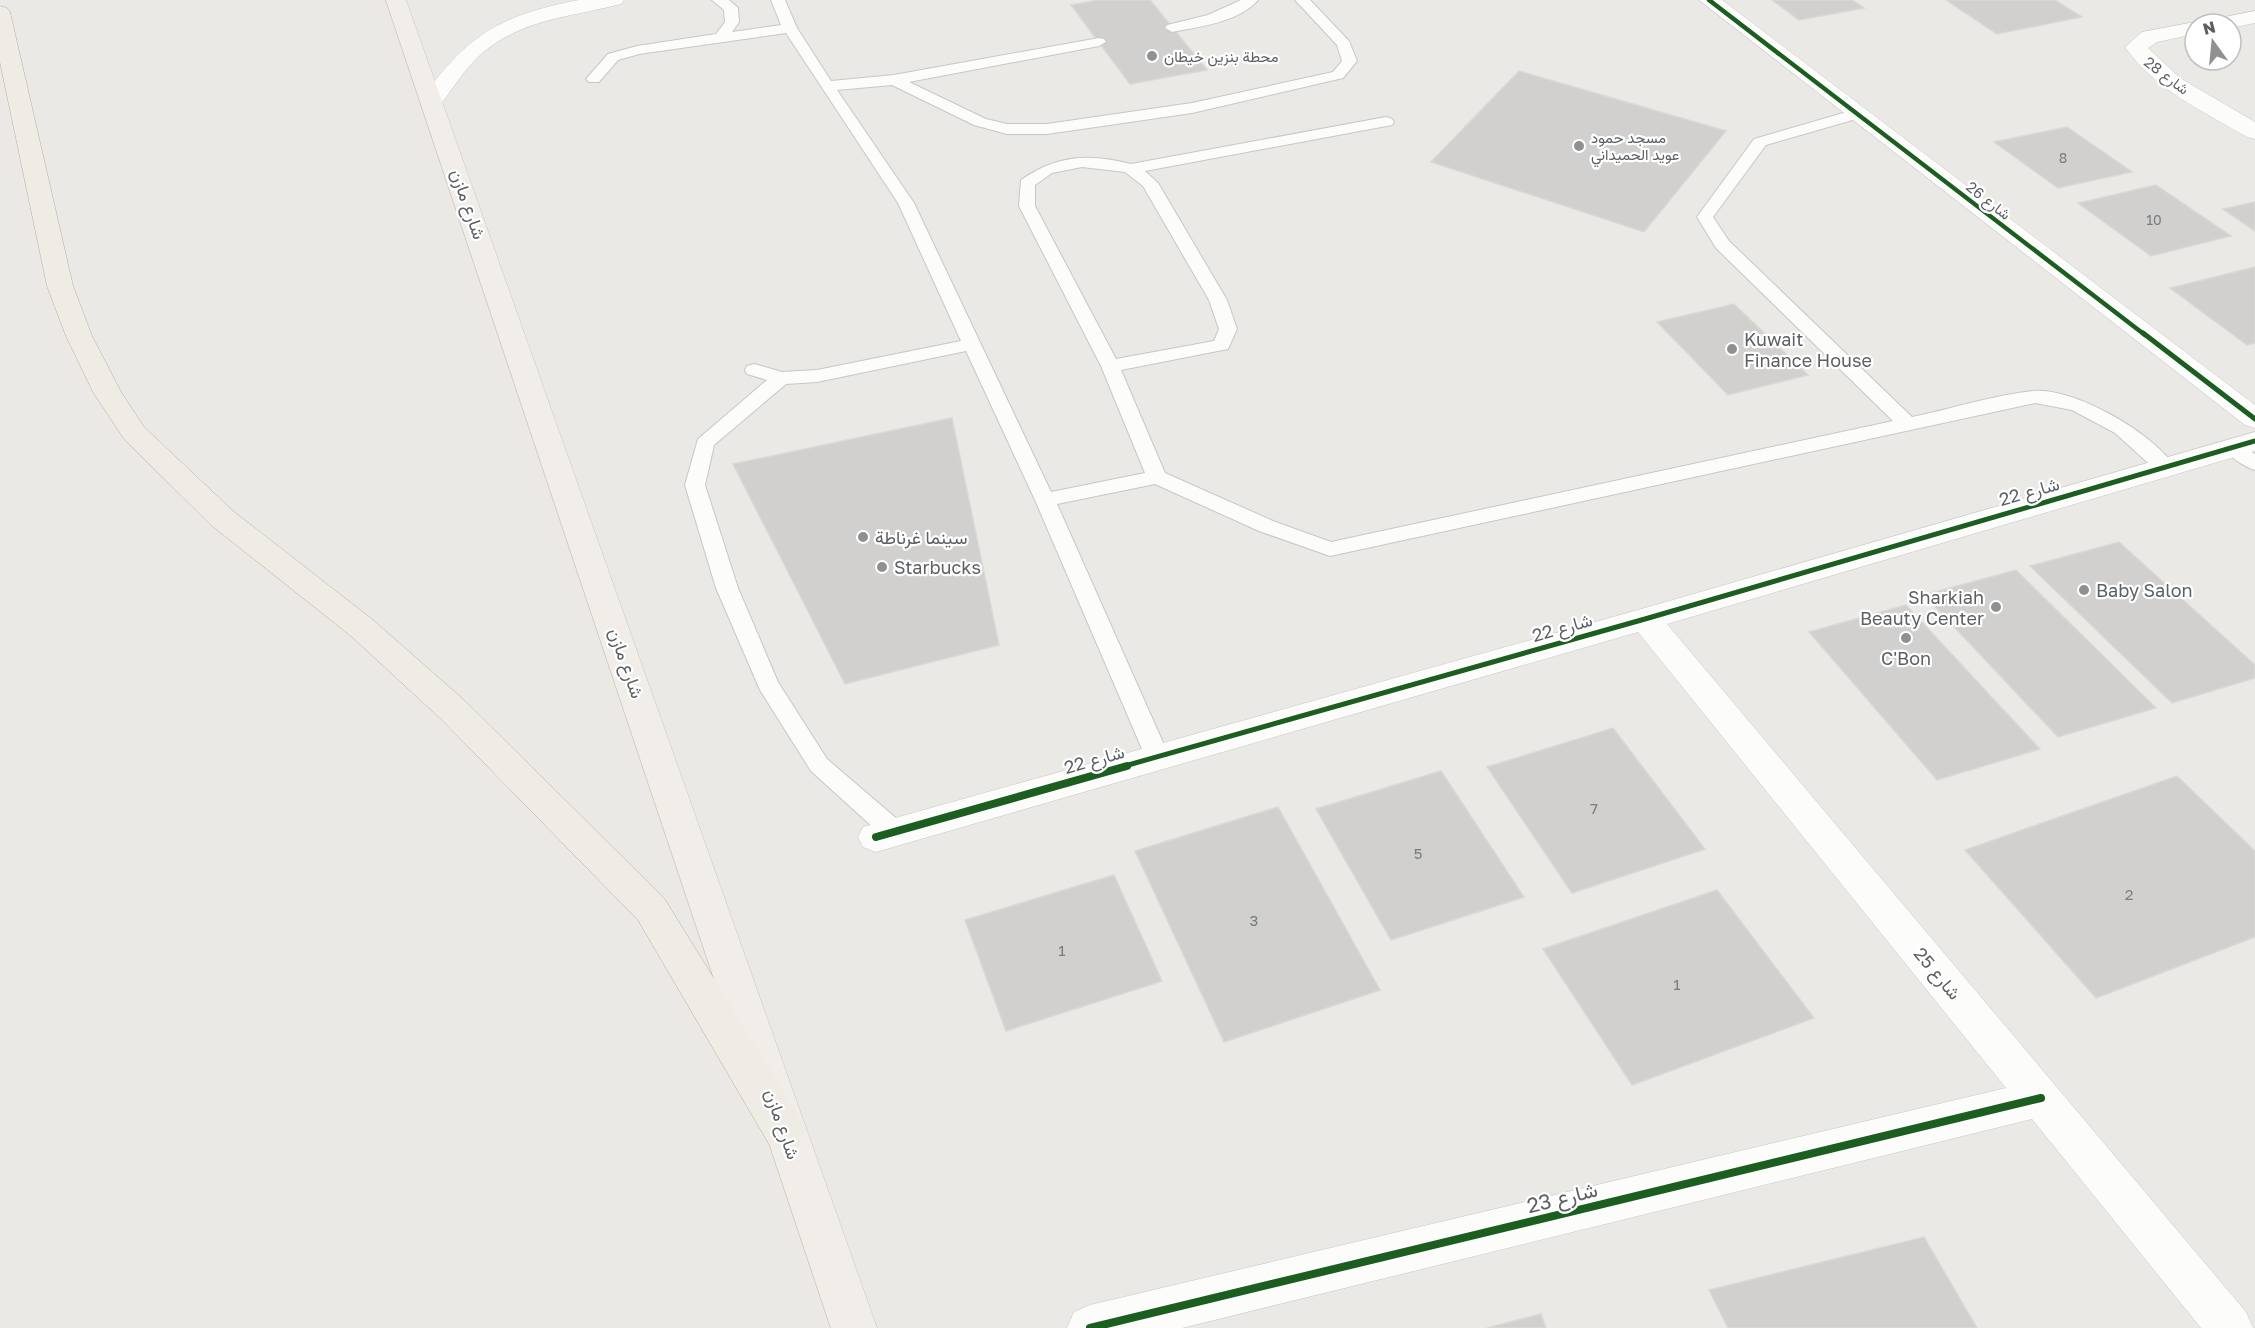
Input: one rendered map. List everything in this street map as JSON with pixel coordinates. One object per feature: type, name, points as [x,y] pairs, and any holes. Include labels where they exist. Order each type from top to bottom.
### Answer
[{"type":"highway","points":[[0,12],[60,286],[79,336],[103,383],[134,433],[222,518],[362,628],[452,709],[651,909],[784,1130]]},
{"type":"main road","name":"شارع مازن","points":[[396,0],[433,99],[702,881],[784,1130],[854,1328]]},
{"type":"street","points":[[433,99],[472,52],[499,30],[544,5],[614,0]]},
{"type":"street","name":"شارع 26","points":[[1709,0],[2255,419]]},
{"type":"street","name":"شارع 28","points":[[2183,31],[2150,38],[2136,47],[2142,59],[2165,78],[2255,132]]},
{"type":"street","name":"شارع 22","points":[[886,834],[1645,619],[2165,467],[2248,451]]},
{"type":"street","name":"شارع 25","points":[[1645,619],[2230,1328]]},
{"type":"street","name":"شارع 23","points":[[1090,1328],[2041,1098]]},
{"type":"lane","points":[[719,0],[731,8],[732,22],[720,39]]},
{"type":"lane","points":[[778,0],[790,28],[906,203],[974,344],[1045,500],[1157,756]]},
{"type":"lane","points":[[1172,28],[1215,20],[1235,12],[1251,0]]},
{"type":"lane","points":[[894,80],[980,122],[1007,129],[1047,129],[1192,108],[1338,75],[1350,61],[1344,44],[1302,0]]},
{"type":"lane","points":[[594,79],[614,57],[790,28]]},
{"type":"lane","points":[[827,86],[894,80],[1099,42]]},
{"type":"lane","points":[[1857,114],[1760,142],[1705,217],[1722,244],[1909,426]]},
{"type":"lane","points":[[1131,169],[1386,122]]},
{"type":"lane","points":[[1110,366],[1221,345],[1228,329],[1218,300],[1150,183],[1131,169],[1112,164],[1082,162],[1047,169],[1027,183],[1027,206],[1110,366],[1157,477]]},
{"type":"lane","points":[[754,370],[781,378],[817,376],[974,344]]},
{"type":"lane","points":[[781,378],[705,443],[695,485],[728,588],[768,684],[819,765],[886,834]]},
{"type":"lane","points":[[1045,500],[1157,477],[1266,526],[1330,549],[2035,397],[2077,405],[2122,429],[2165,467]]},
{"type":"building","name":"محطة بنزين خيطان","points":[[1099,0],[1150,0],[1207,70],[1130,84],[1071,5]]},
{"type":"building","points":[[1772,0],[1852,0],[1864,8],[1799,20]]},
{"type":"building","points":[[1946,0],[2055,0],[2082,17],[1997,34]]},
{"type":"building","name":"مسجد حمود عويد الحميداني","points":[[1519,71],[1726,131],[1644,232],[1431,162]]},
{"type":"building","points":[[2067,127],[2132,172],[2058,188],[1994,142]]},
{"type":"building","points":[[2156,185],[2231,236],[2151,256],[2078,203]]},
{"type":"building","points":[[2255,202],[2255,231],[2223,209]]},
{"type":"building","points":[[2255,267],[2255,343],[2247,345],[2170,288]]},
{"type":"building","name":"Kuwait Finance House","points":[[1734,304],[1808,375],[1728,395],[1657,322]]},
{"type":"building","points":[[952,418],[999,645],[845,684],[733,464]]},
{"type":"building","points":[[2119,542],[2255,665],[2255,678],[2172,703],[2030,566]]},
{"type":"building","points":[[2016,570],[2156,708],[2058,737],[1924,595]]},
{"type":"building","points":[[1906,605],[2040,749],[1937,780],[1809,632]]},
{"type":"building","points":[[1613,728],[1705,849],[1572,893],[1487,767]]},
{"type":"building","points":[[1441,771],[1524,897],[1391,940],[1316,809]]},
{"type":"building","points":[[2177,776],[2255,851],[2255,937],[2096,998],[1965,850]]},
{"type":"building","points":[[1278,807],[1380,990],[1224,1042],[1135,851]]},
{"type":"building","points":[[1114,875],[1162,981],[1006,1031],[965,920]]},
{"type":"building","points":[[1717,890],[1814,1018],[1632,1085],[1543,949]]},
{"type":"building","points":[[1924,1237],[1977,1328],[1728,1328],[1709,1290]]},
{"type":"building","points":[[1541,1314],[1546,1328],[1487,1328]]},
{"type":"cycle path","points":[[1709,0],[2255,419]]},
{"type":"cycle path","points":[[876,837],[1645,619],[2255,441]]},
{"type":"cycle path","points":[[1090,1328],[2041,1098]]},
{"type":"place","name":"محطة بنزين خيطان","points":[[1152,56]]},
{"type":"place","name":"مسجد حمود عويد الحميداني","points":[[1579,146]]},
{"type":"place","name":"Kuwait Finance House","points":[[1732,349]]},
{"type":"place","name":"سينما غرناطة","points":[[863,537]]},
{"type":"place","name":"Starbucks","points":[[882,567]]},
{"type":"place","name":"Baby Salon","points":[[2084,590]]},
{"type":"place","name":"Sharkiah Beauty Center","points":[[1996,607]]},
{"type":"place","name":"C'Bon","points":[[1906,638]]}]
